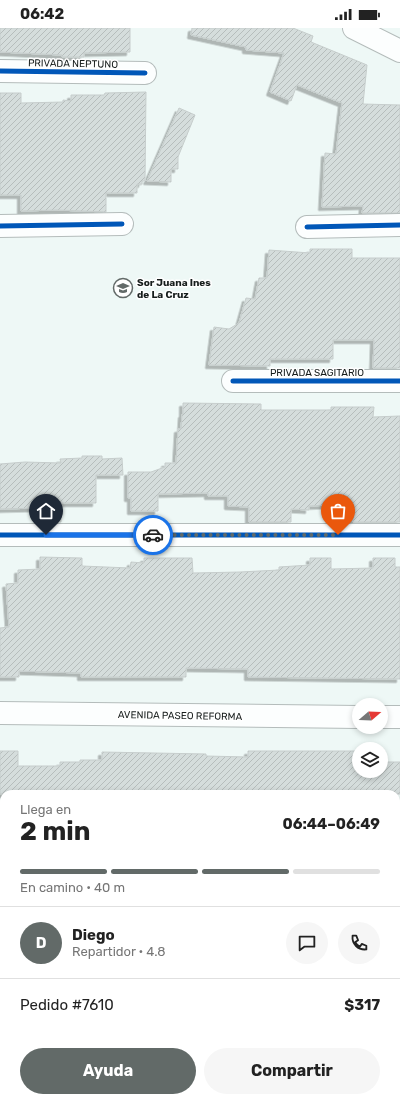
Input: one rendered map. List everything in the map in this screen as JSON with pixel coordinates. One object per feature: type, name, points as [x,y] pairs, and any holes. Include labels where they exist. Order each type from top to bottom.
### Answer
[{"type":"street","points":[[354,28],[400,51]]},
{"type":"street","name":"PRIVADA NEPTUNO","points":[[0,71],[145,73]]},
{"type":"street","points":[[0,226],[122,224]]},
{"type":"street","points":[[307,228],[400,225]]},
{"type":"street","name":"PRIVADA SAGITARIO","points":[[233,381],[400,381]]},
{"type":"street","points":[[0,535],[400,535]]},
{"type":"street","name":"AVENIDA PASEO REFORMA","points":[[0,713],[352,717]]},
{"type":"street","points":[[388,717],[400,717]]},
{"type":"building","points":[[0,28],[130,28],[130,52],[84,53],[84,57],[62,57],[62,55],[0,52]]},
{"type":"building","points":[[192,28],[293,28],[313,36],[311,42],[367,65],[363,104],[400,105],[400,213],[362,213],[363,206],[322,207],[325,153],[336,154],[342,103],[297,85],[291,101],[270,92],[284,53],[246,50],[246,47],[191,35]]},
{"type":"building","points":[[146,92],[145,181],[142,181],[142,184],[137,184],[137,193],[106,193],[106,212],[57,210],[21,211],[21,195],[0,195],[0,93],[21,93],[21,103],[63,102],[63,100],[71,101],[71,95],[104,95],[105,93]]},
{"type":"building","points":[[179,108],[195,115],[178,157],[178,169],[171,169],[171,182],[147,181]]},
{"type":"building","points":[[310,249],[352,249],[352,258],[400,258],[400,368],[373,368],[374,340],[333,340],[333,359],[270,359],[270,366],[209,365],[214,327],[229,329],[239,323],[246,298],[255,299],[259,278],[267,278],[269,250],[310,253]]},
{"type":"building","points":[[183,403],[261,404],[261,410],[331,410],[331,407],[374,407],[373,417],[400,416],[400,522],[353,522],[353,504],[309,506],[309,510],[291,509],[291,522],[249,522],[249,507],[228,506],[228,496],[208,496],[208,493],[158,494],[158,511],[131,511],[131,498],[128,498],[128,472],[151,472],[165,467],[165,463],[176,463],[178,429],[181,429]]},
{"type":"building","points":[[82,456],[102,456],[102,459],[122,458],[123,475],[96,475],[96,503],[61,503],[61,522],[40,520],[40,508],[0,509],[0,464],[25,462],[61,463],[60,459],[82,458]]},
{"type":"building","points":[[40,557],[82,558],[82,566],[130,568],[131,562],[144,563],[144,558],[192,558],[193,573],[279,570],[279,567],[310,565],[310,558],[331,558],[331,569],[373,568],[373,558],[395,558],[395,567],[400,567],[400,679],[248,677],[248,669],[186,668],[186,677],[81,677],[81,673],[19,671],[19,677],[0,677],[0,628],[9,627],[6,584],[18,583],[18,570],[40,569]]},
{"type":"building","points":[[0,751],[18,751],[18,766],[60,766],[60,762],[102,760],[102,752],[206,754],[206,756],[248,757],[248,751],[352,751],[352,778],[388,778],[388,762],[400,762],[400,790],[0,790]]},
{"type":"cycle path","points":[[0,71],[145,73]]},
{"type":"cycle path","points":[[0,226],[122,224]]},
{"type":"cycle path","points":[[307,227],[400,225]]},
{"type":"cycle path","points":[[233,381],[400,381]]},
{"type":"cycle path","points":[[0,535],[400,535]]},
{"type":"way so far","points":[[153,535],[338,535]]},
{"type":"place","name":"Sor Juana Ines de La Cruz","points":[[123,288]]},
{"type":"route","points":[[46,535],[153,535]]}]
